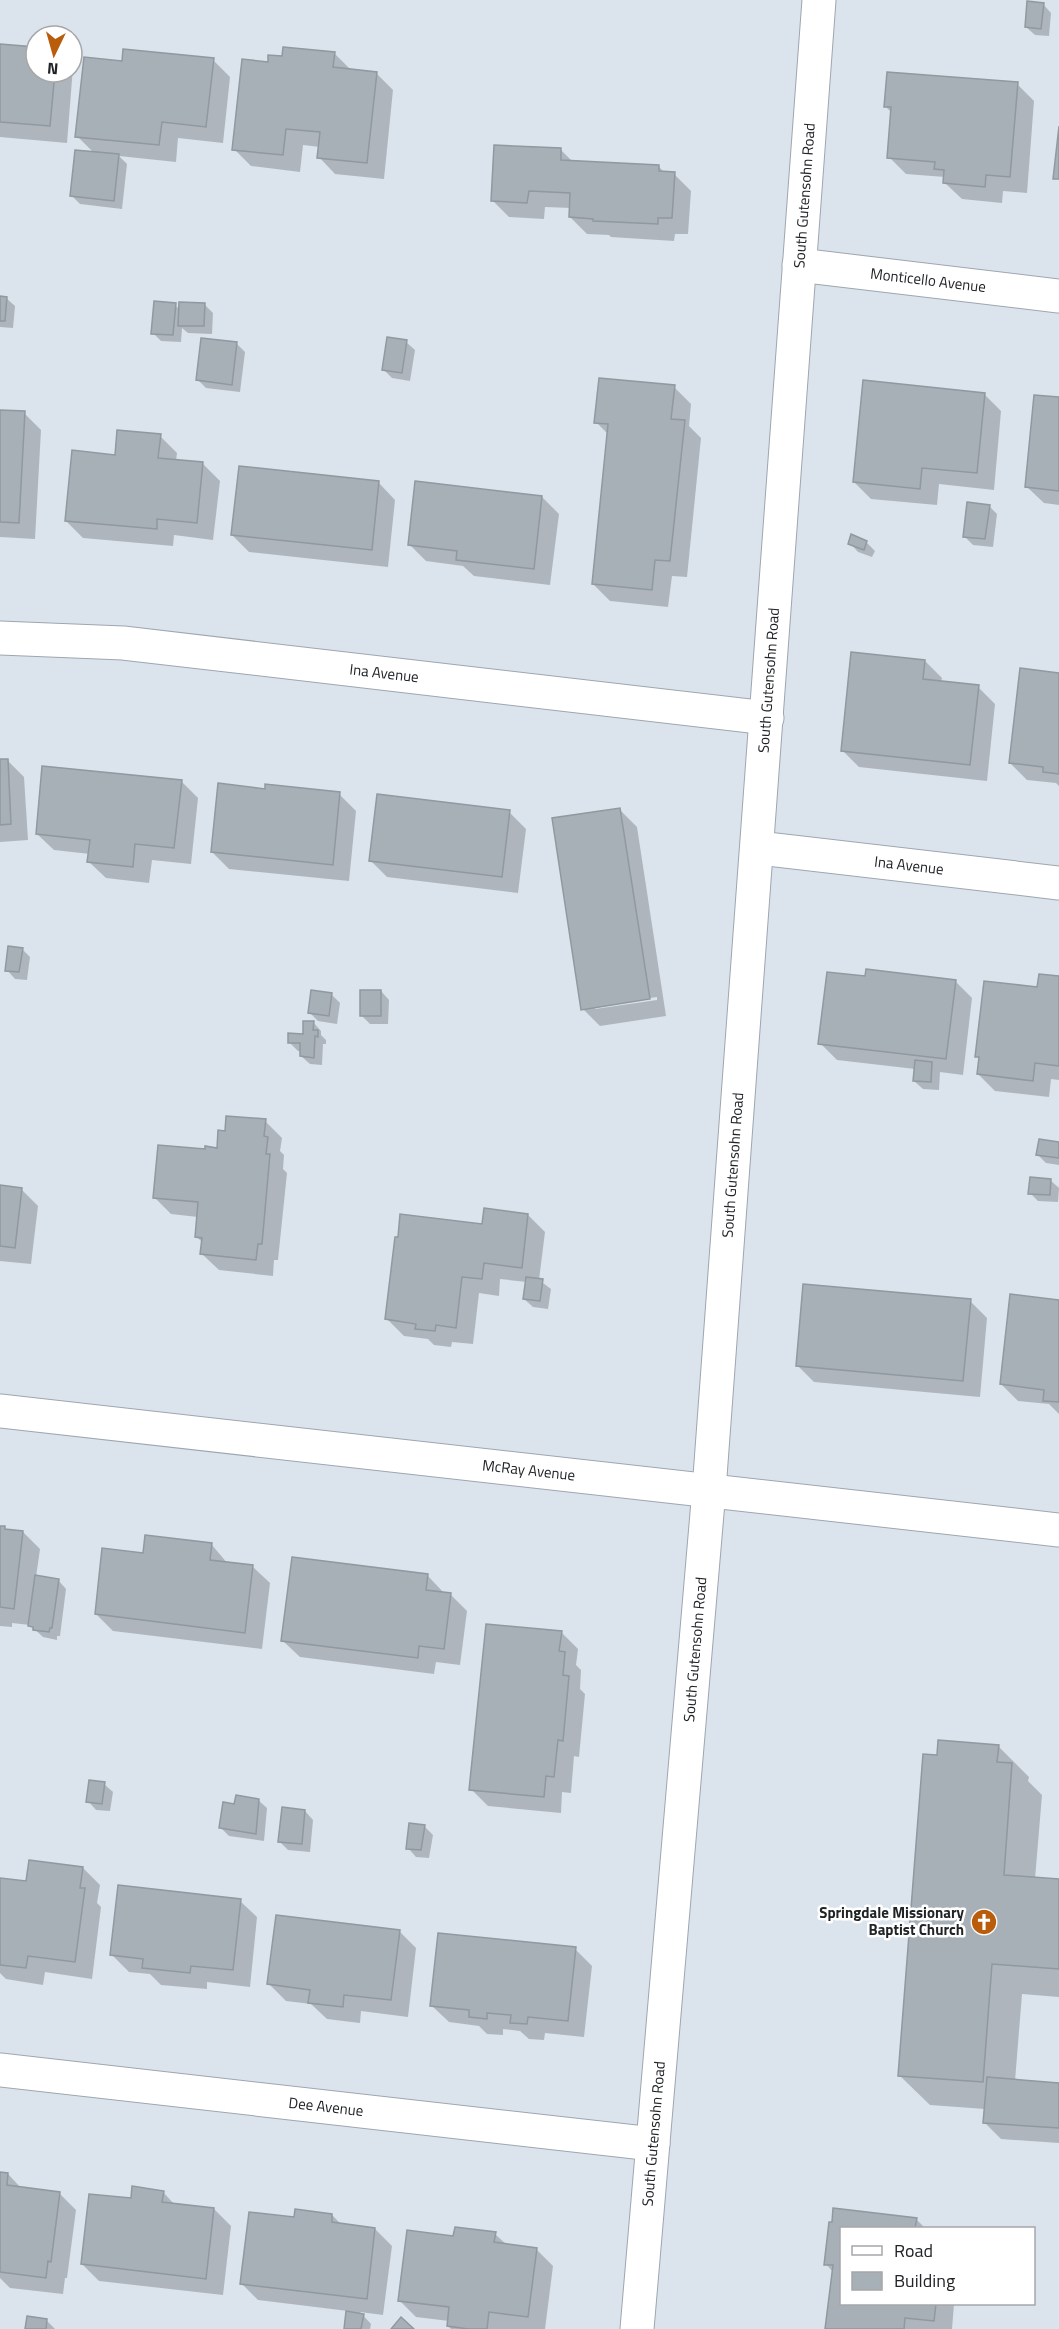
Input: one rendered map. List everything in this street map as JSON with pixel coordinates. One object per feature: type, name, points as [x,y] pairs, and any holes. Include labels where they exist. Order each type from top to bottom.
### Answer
[{"type":"street","name":"South Gutensohn Road","points":[[637,2329],[708,1490],[758,848],[819,0]]},
{"type":"street","name":"Monticello Avenue","points":[[799,265],[1059,296]]},
{"type":"street","name":"Ina Avenue","points":[[0,638],[123,643],[767,718]]},
{"type":"street","name":"Ina Avenue","points":[[758,848],[1059,883]]},
{"type":"street","name":"McRay Avenue","points":[[0,1411],[1059,1530]]},
{"type":"street","name":"Dee Avenue","points":[[0,2070],[653,2144]]},
{"type":"building","points":[[1027,1],[1044,3],[1041,29],[1025,27]]},
{"type":"building","points":[[0,44],[24,46],[24,84],[54,84],[50,126],[0,122]]},
{"type":"building","points":[[283,47],[335,52],[333,67],[377,72],[367,163],[317,158],[320,132],[286,129],[283,155],[232,150],[242,59],[268,62],[268,55],[282,56]]},
{"type":"building","points":[[123,49],[214,58],[206,127],[162,122],[159,145],[75,137],[81,84],[84,84],[84,57],[122,61]]},
{"type":"building","points":[[887,72],[1018,82],[1010,177],[986,175],[985,187],[943,183],[944,170],[934,169],[935,162],[887,158],[891,107],[884,107]]},
{"type":"building","points":[[1059,126],[1059,179],[1053,179]]},
{"type":"building","points":[[494,145],[561,148],[561,160],[659,165],[659,171],[675,172],[672,218],[658,218],[658,224],[593,221],[593,219],[569,217],[570,193],[529,191],[527,203],[491,201]]},
{"type":"building","points":[[75,150],[119,154],[114,201],[70,196]]},
{"type":"building","points":[[0,296],[7,297],[5,321],[0,321]]},
{"type":"building","points":[[154,301],[176,303],[173,335],[151,334]]},
{"type":"building","points":[[179,302],[205,303],[204,326],[178,326]]},
{"type":"building","points":[[387,337],[407,340],[402,373],[382,370]]},
{"type":"building","points":[[201,338],[237,342],[232,385],[196,380]]},
{"type":"building","points":[[599,378],[675,385],[671,419],[685,420],[670,561],[655,560],[652,590],[592,584],[608,424],[594,423]]},
{"type":"building","points":[[863,380],[985,393],[977,473],[922,468],[920,489],[853,482]]},
{"type":"building","points":[[1034,395],[1059,397],[1059,491],[1025,487]]},
{"type":"building","points":[[0,410],[25,411],[19,523],[0,522]]},
{"type":"building","points":[[117,430],[161,434],[158,458],[203,462],[197,523],[157,519],[157,529],[65,521],[72,450],[115,455]]},
{"type":"building","points":[[239,466],[379,481],[372,550],[231,535]]},
{"type":"building","points":[[415,481],[542,496],[534,569],[456,560],[457,551],[408,545]]},
{"type":"building","points":[[967,502],[990,505],[985,539],[963,537]]},
{"type":"building","points":[[851,534],[867,541],[864,550],[848,544]]},
{"type":"building","points":[[851,652],[925,660],[923,679],[979,685],[970,765],[841,751]]},
{"type":"building","points":[[1020,668],[1059,673],[1059,774],[1043,772],[1043,767],[1009,763]]},
{"type":"building","points":[[0,759],[8,759],[11,824],[0,825]]},
{"type":"building","points":[[42,766],[182,780],[174,848],[135,844],[133,867],[87,862],[90,840],[36,834]]},
{"type":"building","points":[[218,783],[265,789],[265,784],[340,792],[333,865],[211,852]]},
{"type":"building","points":[[377,794],[510,810],[502,877],[369,861]]},
{"type":"building","points":[[620,808],[650,999],[581,1010],[552,818]]},
{"type":"building","points":[[8,946],[23,948],[19,972],[5,971]]},
{"type":"building","points":[[866,969],[956,980],[946,1059],[818,1044],[827,972],[865,976]]},
{"type":"building","points":[[1039,974],[1059,976],[1059,1066],[1035,1063],[1033,1081],[977,1074],[979,1057],[975,1057],[984,981],[1037,987]]},
{"type":"building","points":[[311,990],[332,993],[329,1016],[308,1013]]},
{"type":"building","points":[[360,990],[381,990],[381,1016],[360,1016]]},
{"type":"building","points":[[303,1021],[314,1021],[313,1030],[318,1030],[318,1037],[315,1036],[314,1058],[300,1056],[300,1043],[288,1043],[288,1033],[303,1034]]},
{"type":"building","points":[[915,1060],[932,1062],[931,1082],[913,1081]]},
{"type":"building","points":[[226,1116],[266,1119],[264,1136],[268,1137],[266,1154],[270,1154],[262,1244],[258,1244],[256,1260],[200,1254],[202,1238],[195,1237],[198,1202],[153,1198],[158,1145],[217,1148],[218,1130],[225,1131]]},
{"type":"building","points":[[1039,1139],[1059,1142],[1059,1158],[1036,1155]]},
{"type":"building","points":[[1030,1177],[1051,1179],[1050,1195],[1028,1194]]},
{"type":"building","points":[[0,1185],[22,1188],[15,1248],[0,1246]]},
{"type":"building","points":[[484,1208],[528,1214],[522,1268],[484,1263],[482,1279],[462,1277],[456,1328],[436,1325],[435,1331],[415,1329],[416,1324],[385,1319],[400,1214],[482,1224]]},
{"type":"building","points":[[526,1277],[543,1279],[540,1301],[523,1299]]},
{"type":"building","points":[[803,1284],[971,1299],[963,1381],[796,1366]]},
{"type":"building","points":[[1010,1294],[1059,1300],[1059,1402],[1043,1401],[1044,1390],[1000,1384]]},
{"type":"building","points":[[0,1526],[5,1526],[5,1529],[23,1531],[14,1609],[0,1607]]},
{"type":"building","points":[[145,1535],[212,1543],[210,1560],[253,1565],[245,1633],[95,1614],[102,1548],[143,1553]]},
{"type":"building","points":[[292,1557],[428,1574],[426,1590],[451,1593],[444,1649],[419,1646],[418,1658],[281,1641]]},
{"type":"building","points":[[35,1575],[59,1579],[52,1628],[49,1632],[33,1630],[33,1627],[28,1626]]},
{"type":"building","points":[[486,1624],[562,1631],[559,1651],[565,1652],[563,1675],[569,1676],[563,1741],[558,1740],[554,1777],[546,1776],[544,1797],[469,1790]]},
{"type":"building","name":"Springdale Missionary Baptist Church","points":[[938,1740],[999,1745],[997,1762],[1012,1763],[1004,1875],[1059,1879],[1059,1969],[992,1964],[983,2082],[898,2076],[923,1754],[937,1755]]},
{"type":"building","points":[[89,1780],[105,1782],[102,1804],[86,1802]]},
{"type":"building","points":[[236,1795],[259,1799],[256,1834],[219,1828],[223,1802],[234,1804]]},
{"type":"building","points":[[282,1807],[305,1810],[302,1844],[278,1842]]},
{"type":"building","points":[[409,1823],[425,1825],[421,1850],[406,1849]]},
{"type":"building","points":[[29,1860],[83,1867],[80,1888],[85,1888],[75,1962],[28,1956],[26,1968],[0,1965],[0,1878],[26,1881]]},
{"type":"building","points":[[118,1885],[241,1899],[233,1970],[191,1966],[190,1973],[142,1968],[143,1959],[110,1955]]},
{"type":"building","points":[[276,1915],[400,1930],[391,2000],[344,1995],[343,2007],[308,2003],[310,1990],[267,1984]]},
{"type":"building","points":[[438,1933],[576,1947],[568,2021],[528,2017],[527,2024],[510,2023],[511,2015],[487,2013],[487,2019],[469,2017],[469,2010],[430,2006]]},
{"type":"building","points":[[987,2077],[1059,2083],[1059,2128],[983,2123]]},
{"type":"building","points":[[0,2172],[8,2173],[7,2185],[60,2192],[51,2262],[48,2261],[46,2278],[0,2272]]},
{"type":"building","points":[[132,2186],[164,2191],[162,2202],[214,2208],[206,2279],[81,2264],[89,2194],[131,2198]]},
{"type":"building","points":[[833,2208],[917,2218],[915,2227],[840,2227],[840,2305],[936,2305],[934,2321],[905,2318],[904,2329],[825,2329],[833,2265],[824,2265],[829,2222],[832,2222]]},
{"type":"building","points":[[295,2209],[332,2214],[332,2222],[375,2228],[367,2299],[240,2284],[249,2212],[294,2217]]},
{"type":"building","points":[[455,2227],[496,2232],[494,2242],[537,2248],[528,2317],[489,2312],[487,2329],[468,2329],[447,2326],[449,2307],[398,2301],[407,2230],[453,2236]]},
{"type":"building","points":[[346,2311],[364,2314],[361,2329],[344,2329]]},
{"type":"building","points":[[27,2316],[47,2319],[46,2329],[25,2329]]},
{"type":"building","points":[[401,2317],[414,2329],[391,2329]]},
{"type":"place","name":"Springdale Missionary Baptist Church","points":[[984,1922]]}]
